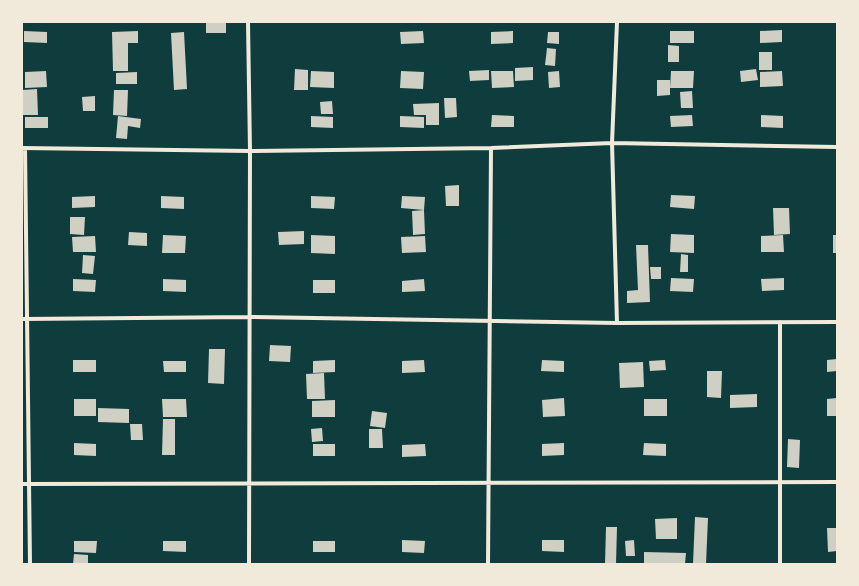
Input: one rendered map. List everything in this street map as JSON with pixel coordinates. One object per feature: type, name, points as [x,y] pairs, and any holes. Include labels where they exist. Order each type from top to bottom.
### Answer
[{"type":"street","points":[[248,22],[250,151],[249,564]]},
{"type":"street","points":[[617,22],[612,143],[617,323]]},
{"type":"street","points":[[30,564],[24,319],[23,148],[250,151],[491,148],[612,143],[837,147]]},
{"type":"street","points":[[488,564],[491,148]]},
{"type":"street","points":[[24,319],[250,317],[617,323],[837,322]]},
{"type":"street","points":[[780,322],[780,564]]},
{"type":"street","points":[[22,484],[837,482]]},
{"type":"building","points":[[206,22],[226,22],[226,33],[206,33]]},
{"type":"building","points":[[782,30],[782,42],[760,43],[760,31]]},
{"type":"building","points":[[24,31],[47,32],[47,43],[24,42]]},
{"type":"building","points":[[138,31],[138,43],[128,43],[128,71],[113,71],[112,32]]},
{"type":"building","points":[[423,31],[424,43],[401,44],[400,32]]},
{"type":"building","points":[[513,31],[513,43],[491,44],[491,32]]},
{"type":"building","points":[[670,31],[694,31],[694,43],[670,43]]},
{"type":"building","points":[[184,32],[187,89],[174,90],[171,33]]},
{"type":"building","points":[[548,32],[559,32],[559,44],[547,43]]},
{"type":"building","points":[[668,45],[679,46],[679,62],[668,62]]},
{"type":"building","points":[[547,48],[556,49],[555,66],[545,65]]},
{"type":"building","points":[[759,52],[772,52],[772,70],[759,70]]},
{"type":"building","points":[[533,67],[533,80],[515,81],[515,68]]},
{"type":"building","points":[[295,69],[308,70],[308,90],[294,90]]},
{"type":"building","points":[[756,69],[758,80],[741,82],[740,71]]},
{"type":"building","points":[[489,70],[489,80],[470,81],[469,71]]},
{"type":"building","points":[[46,71],[47,87],[25,88],[25,72]]},
{"type":"building","points":[[311,71],[334,72],[334,88],[310,87]]},
{"type":"building","points":[[401,71],[424,72],[423,89],[400,88]]},
{"type":"building","points":[[491,71],[513,71],[514,87],[492,88]]},
{"type":"building","points":[[559,71],[560,87],[549,88],[548,72]]},
{"type":"building","points":[[671,71],[694,71],[693,88],[670,88]]},
{"type":"building","points":[[782,71],[783,86],[760,87],[760,72]]},
{"type":"building","points":[[137,72],[137,84],[116,84],[116,73]]},
{"type":"building","points":[[657,80],[670,80],[670,95],[657,96]]},
{"type":"building","points":[[37,89],[38,115],[23,115],[22,90]]},
{"type":"building","points":[[114,90],[128,90],[127,116],[113,115]]},
{"type":"building","points":[[692,91],[693,108],[681,108],[680,92]]},
{"type":"building","points":[[95,96],[95,111],[83,111],[82,97]]},
{"type":"building","points":[[444,98],[456,98],[457,117],[445,118]]},
{"type":"building","points":[[332,101],[333,114],[321,114],[320,102]]},
{"type":"building","points":[[439,103],[439,125],[426,125],[426,115],[414,115],[413,104]]},
{"type":"building","points":[[492,115],[514,116],[514,127],[491,127]]},
{"type":"building","points":[[692,115],[693,126],[671,127],[670,116]]},
{"type":"building","points":[[761,115],[783,116],[783,128],[761,127]]},
{"type":"building","points":[[118,116],[141,119],[140,128],[128,126],[127,139],[116,138]]},
{"type":"building","points":[[311,116],[333,117],[333,128],[311,127]]},
{"type":"building","points":[[400,116],[424,117],[424,128],[400,127]]},
{"type":"building","points":[[25,117],[48,117],[48,128],[25,128]]},
{"type":"building","points":[[459,185],[459,206],[446,206],[445,186]]},
{"type":"building","points":[[671,195],[695,196],[694,209],[670,207]]},
{"type":"building","points":[[95,196],[95,207],[72,208],[72,197]]},
{"type":"building","points":[[161,196],[184,197],[184,209],[161,208]]},
{"type":"building","points":[[311,196],[335,197],[334,209],[311,208]]},
{"type":"building","points":[[402,196],[425,197],[424,210],[401,208]]},
{"type":"building","points":[[773,208],[789,208],[790,234],[774,235]]},
{"type":"building","points":[[424,210],[425,234],[413,235],[412,211]]},
{"type":"building","points":[[70,217],[85,217],[84,235],[70,234]]},
{"type":"building","points":[[304,231],[304,244],[279,245],[278,232]]},
{"type":"building","points":[[129,232],[147,233],[147,246],[128,245]]},
{"type":"building","points":[[671,234],[694,235],[694,253],[670,252]]},
{"type":"building","points":[[163,235],[186,236],[185,253],[162,253]]},
{"type":"building","points":[[311,235],[335,236],[335,254],[311,253]]},
{"type":"building","points":[[783,235],[784,252],[761,252],[761,236]]},
{"type":"building","points":[[833,235],[837,235],[837,253],[833,253]]},
{"type":"building","points":[[95,236],[96,252],[73,252],[72,237]]},
{"type":"building","points":[[425,236],[426,252],[402,253],[401,237]]},
{"type":"building","points":[[636,245],[648,245],[650,302],[627,303],[627,291],[638,290]]},
{"type":"building","points":[[681,254],[688,255],[688,272],[680,272]]},
{"type":"building","points":[[83,255],[95,256],[93,274],[82,273]]},
{"type":"building","points":[[650,267],[661,267],[661,279],[651,279]]},
{"type":"building","points":[[671,278],[694,279],[693,292],[670,291]]},
{"type":"building","points":[[784,278],[784,290],[762,291],[761,279]]},
{"type":"building","points":[[73,279],[96,280],[95,292],[73,291]]},
{"type":"building","points":[[163,279],[186,280],[186,292],[163,291]]},
{"type":"building","points":[[424,279],[425,291],[402,292],[402,281]]},
{"type":"building","points":[[313,280],[335,280],[335,293],[313,293]]},
{"type":"building","points":[[270,345],[291,346],[290,362],[269,361]]},
{"type":"building","points":[[209,349],[225,349],[224,384],[208,383]]},
{"type":"building","points":[[837,359],[837,371],[827,372],[827,360]]},
{"type":"building","points":[[73,360],[96,360],[96,372],[73,372]]},
{"type":"building","points":[[335,360],[335,372],[313,373],[313,361]]},
{"type":"building","points":[[424,360],[425,372],[402,373],[402,361]]},
{"type":"building","points":[[542,360],[564,361],[564,372],[541,371]]},
{"type":"building","points":[[665,360],[666,370],[650,371],[649,361]]},
{"type":"building","points":[[163,361],[186,361],[186,372],[164,372]]},
{"type":"building","points":[[643,362],[644,387],[620,388],[619,363]]},
{"type":"building","points":[[707,371],[722,371],[721,398],[707,397]]},
{"type":"building","points":[[324,373],[325,399],[307,399],[306,374]]},
{"type":"building","points":[[757,394],[757,407],[730,408],[730,395]]},
{"type":"building","points":[[564,398],[565,416],[543,417],[542,400]]},
{"type":"building","points":[[837,398],[837,416],[827,416],[827,399]]},
{"type":"building","points":[[74,399],[96,399],[96,416],[74,416]]},
{"type":"building","points":[[162,399],[186,399],[187,417],[163,417]]},
{"type":"building","points":[[644,399],[667,399],[667,416],[644,416]]},
{"type":"building","points":[[335,400],[335,417],[312,417],[312,401]]},
{"type":"building","points":[[98,408],[129,409],[129,423],[98,422]]},
{"type":"building","points":[[372,411],[387,413],[385,428],[370,426]]},
{"type":"building","points":[[163,419],[175,419],[175,455],[162,455]]},
{"type":"building","points":[[130,424],[142,424],[143,440],[131,440]]},
{"type":"building","points":[[322,428],[323,441],[312,442],[311,429]]},
{"type":"building","points":[[369,429],[382,429],[383,448],[369,448]]},
{"type":"building","points":[[788,439],[800,440],[799,468],[787,467]]},
{"type":"building","points":[[74,443],[96,444],[96,456],[74,455]]},
{"type":"building","points":[[564,443],[564,455],[542,456],[542,444]]},
{"type":"building","points":[[644,443],[666,444],[666,456],[643,455]]},
{"type":"building","points":[[313,444],[335,444],[335,456],[313,456]]},
{"type":"building","points":[[425,444],[426,456],[402,457],[402,445]]},
{"type":"building","points":[[695,517],[708,518],[706,564],[693,564]]},
{"type":"building","points":[[677,518],[677,539],[656,539],[655,519]]},
{"type":"building","points":[[606,527],[617,527],[616,564],[605,564]]},
{"type":"building","points":[[827,528],[837,528],[837,551],[828,552]]},
{"type":"building","points":[[402,540],[425,541],[424,553],[402,552]]},
{"type":"building","points":[[542,540],[564,540],[564,552],[542,551]]},
{"type":"building","points":[[634,540],[635,556],[626,556],[625,541]]},
{"type":"building","points":[[74,541],[97,541],[96,553],[74,552]]},
{"type":"building","points":[[163,541],[186,541],[186,552],[163,551]]},
{"type":"building","points":[[313,541],[335,541],[335,552],[313,552]]},
{"type":"building","points":[[644,552],[686,553],[685,564],[644,564]]},
{"type":"building","points":[[74,554],[88,555],[88,564],[73,564]]}]
